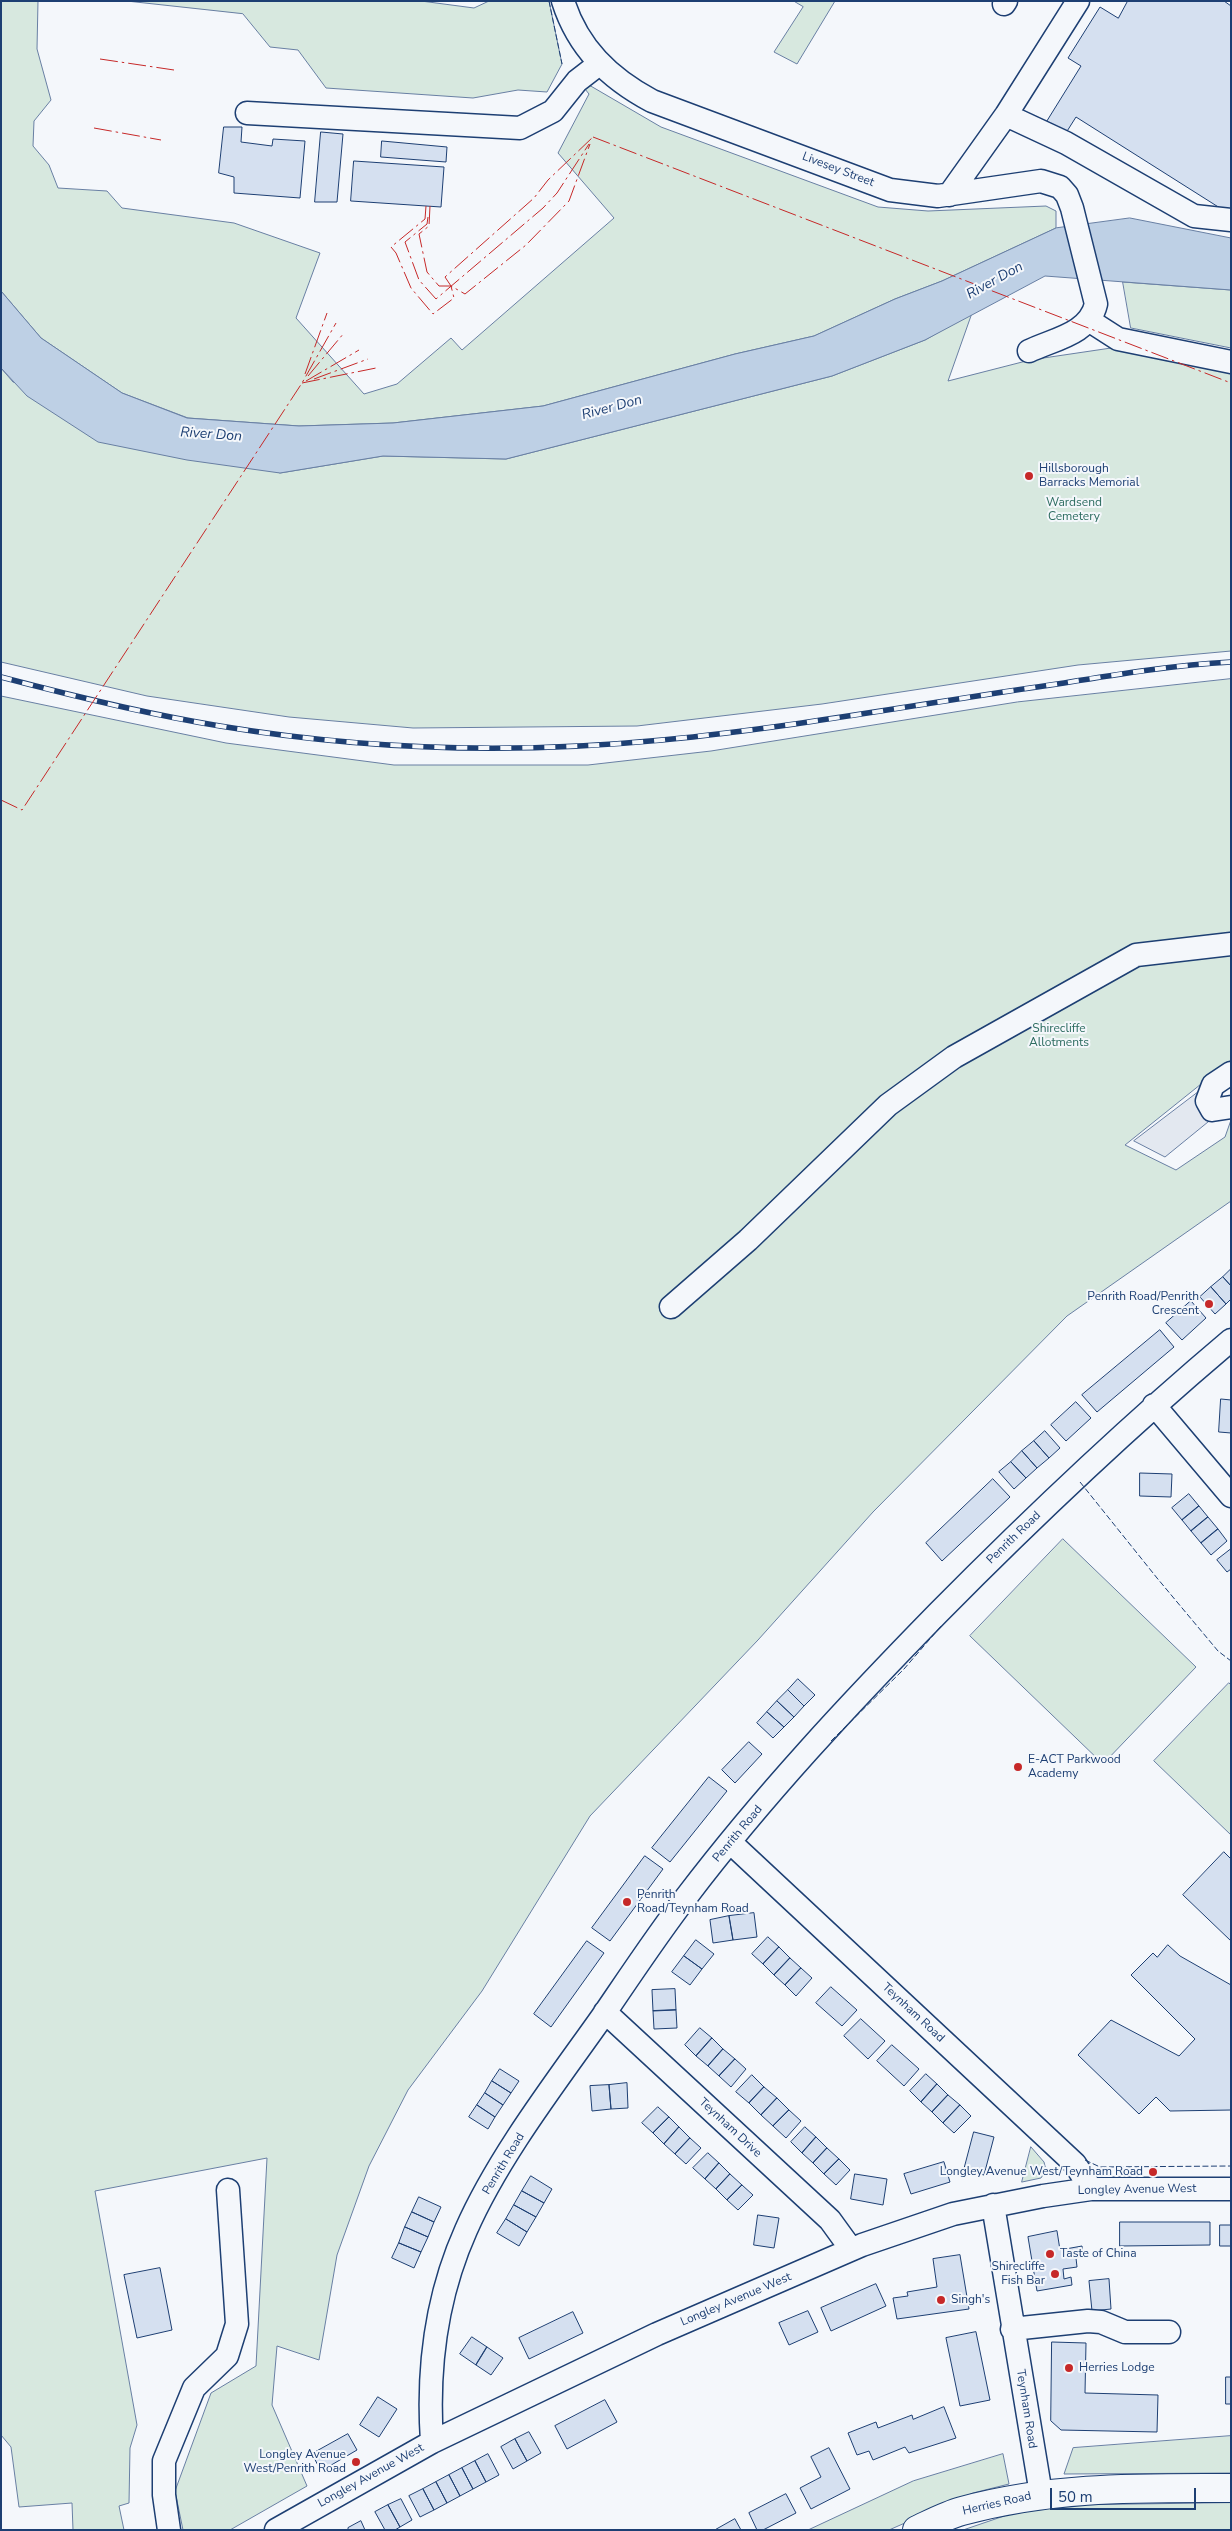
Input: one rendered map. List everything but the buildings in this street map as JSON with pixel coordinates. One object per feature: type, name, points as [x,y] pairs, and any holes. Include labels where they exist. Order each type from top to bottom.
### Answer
[{"type":"main road","name":"Herries Road","points":[[917,2530],[961,2511],[1040,2494],[1081,2489],[1231,2488]]},
{"type":"street","name":"Livesey Street","points":[[563,1],[580,39],[599,64],[620,82],[652,101],[890,190],[915,194],[949,195],[1041,181],[1060,187],[1067,195],[1072,208],[1094,288],[1096,304],[1090,321]]},
{"type":"street","points":[[949,195],[1006,116],[1076,2]]},
{"type":"street","points":[[246,113],[520,128],[553,111],[577,81],[599,64]]},
{"type":"street","points":[[1006,116],[1066,143],[1194,216],[1231,220]]},
{"type":"street","points":[[1029,351],[1076,331],[1090,321],[1118,339],[1231,362]]},
{"type":"street","points":[[671,1307],[748,1240],[888,1105],[954,1058],[1136,955],[1231,944]]},
{"type":"street","points":[[1231,1073],[1213,1085],[1207,1101],[1212,1110],[1231,1107]]},
{"type":"street","name":"Penrith Road","points":[[432,2442],[429,2397],[433,2348],[447,2282],[466,2229],[495,2175],[686,1896],[730,1842],[861,1691],[993,1558],[1154,1405],[1231,1340]]},
{"type":"street","points":[[1154,1405],[1231,1496]]},
{"type":"street","name":"Teynham Road","points":[[730,1842],[1075,2164],[1091,2190]]},
{"type":"street","name":"Teynham Drive","points":[[605,2012],[830,2220],[851,2249]]},
{"type":"street","name":"Longley Avenue West","points":[[276,2530],[432,2442],[657,2334],[851,2249],[953,2214],[994,2205],[1091,2190],[1231,2189]]},
{"type":"street","points":[[168,2530],[164,2495],[164,2461],[194,2388],[227,2356],[238,2324],[228,2190]]},
{"type":"street","name":"Teynham Road","points":[[994,2205],[1012,2329],[1040,2494]]},
{"type":"street","points":[[1012,2329],[1088,2320],[1101,2322],[1125,2332],[1169,2332]]},
{"type":"green space","points":[[1,1],[38,1],[37,49],[51,100],[34,121],[33,146],[49,165],[58,188],[107,191],[122,208],[234,223],[320,253],[296,318],[364,394],[397,384],[451,338],[462,350],[614,218],[558,153],[589,94],[585,89],[589,85],[661,127],[878,207],[928,211],[1046,206],[1056,211],[1056,228],[942,281],[895,299],[814,336],[735,354],[543,406],[393,423],[299,426],[188,418],[122,393],[41,338],[1,291]]},
{"type":"green space","points":[[127,1],[421,1],[474,8],[489,1],[549,1],[562,64],[547,92],[518,90],[473,98],[326,88],[298,50],[270,47],[243,14]]},
{"type":"green space","points":[[794,1],[835,1],[797,64],[774,52],[803,7]]},
{"type":"green space","points":[[1123,282],[1231,290],[1231,348],[1131,328]]},
{"type":"green space","name":"Wardsend Cemetery","points":[[972,313],[948,381],[1030,360],[1111,348],[1231,370],[1231,651],[1078,665],[822,704],[637,726],[413,728],[289,717],[147,696],[1,662],[1,368],[13,382],[280,473],[383,456],[506,459],[832,376],[925,340]]},
{"type":"green space","name":"Shirecliffe Allotments","points":[[1231,679],[1231,1060],[1125,1145],[1176,1170],[1225,1137],[1231,1120],[1231,1201],[1067,1316],[873,1512],[758,1640],[590,1816],[482,1991],[408,2090],[369,2166],[337,2255],[319,2360],[277,2346],[272,2405],[307,2486],[230,2530],[183,2530],[175,2491],[211,2393],[256,2366],[267,2158],[95,2191],[137,2425],[130,2448],[129,2503],[119,2506],[124,2530],[73,2530],[72,2503],[19,2507],[11,2447],[1,2435],[1,696],[226,743],[394,765],[588,765],[711,751],[1017,702]]},
{"type":"green space","points":[[1063,1539],[1196,1667],[1103,1764],[970,1636]]},
{"type":"green space","points":[[1229,1683],[1231,1685],[1231,1835],[1154,1761]]},
{"type":"green space","points":[[1031,2147],[1044,2162],[1046,2170],[1041,2178],[1022,2182]]},
{"type":"green space","points":[[1231,2436],[1231,2473],[1064,2474],[1073,2448]]},
{"type":"green space","points":[[1003,2454],[1009,2484],[973,2493],[889,2530],[808,2530],[913,2481]]},
{"type":"green space","points":[[1231,2503],[1231,2530],[963,2530],[1010,2514],[1071,2505]]},
{"type":"shaded area","points":[[1205,1087],[1219,1113],[1165,1157],[1134,1141]]},
{"type":"water","name":"River Don","points":[[1130,218],[1231,238],[1231,290],[1045,276],[925,340],[832,376],[506,459],[383,456],[280,473],[187,460],[98,442],[27,396],[1,368],[1,291],[41,338],[122,393],[187,418],[299,426],[393,423],[543,406],[735,354],[814,336],[895,299],[942,281],[1056,228]]},
{"type":"railway","points":[[1,677],[137,710],[220,726],[275,734],[385,745],[496,748],[607,744],[713,735],[1147,670],[1231,662]]},
{"type":"fence","points":[[549,1],[562,64]]},
{"type":"fence","points":[[1080,1482],[1218,1651],[1231,1661]]},
{"type":"fence","points":[[831,1741],[904,1669],[942,1625]]},
{"type":"fence","points":[[1085,2160],[1100,2167],[1231,2166]]},
{"type":"power","points":[[100,59],[174,70]]},
{"type":"power","points":[[94,128],[161,140]]},
{"type":"power","points":[[593,137],[1231,383]]},
{"type":"power","points":[[426,206],[425,219],[391,247],[396,253],[411,288],[433,314],[454,298],[451,286],[445,277],[534,198],[548,180],[593,137]]},
{"type":"power","points":[[428,217],[427,224],[405,242],[419,280],[436,299],[543,208],[557,193],[589,144]]},
{"type":"power","points":[[430,206],[429,226],[419,234],[427,272],[439,286],[451,286],[465,294],[526,245],[569,201],[590,144]]},
{"type":"power","points":[[305,374],[327,313]]},
{"type":"power","points":[[1,800],[22,810],[302,383],[336,323]]},
{"type":"power","points":[[308,376],[344,333]]},
{"type":"power","points":[[306,381],[359,350]]},
{"type":"power","points":[[314,379],[368,359]]},
{"type":"power","points":[[302,383],[376,368]]},
{"type":"place","name":"Hillsborough Barracks Memorial","points":[[1029,476]]},
{"type":"place","name":"Penrith Road/Penrith Crescent","points":[[1209,1304]]},
{"type":"place","name":"E-ACT Parkwood Academy","points":[[1018,1767]]},
{"type":"place","name":"Penrith Road/Teynham Road","points":[[627,1902]]},
{"type":"place","name":"Longley Avenue West/Teynham Road","points":[[1153,2172]]},
{"type":"place","name":"Taste of China","points":[[1050,2254]]},
{"type":"place","name":"Shirecliffe Fish Bar","points":[[1055,2274]]},
{"type":"place","name":"Singh's","points":[[941,2300]]},
{"type":"place","name":"Herries Lodge","points":[[1069,2368]]},
{"type":"place","name":"Longley Avenue West/Penrith Road","points":[[356,2462]]}]
